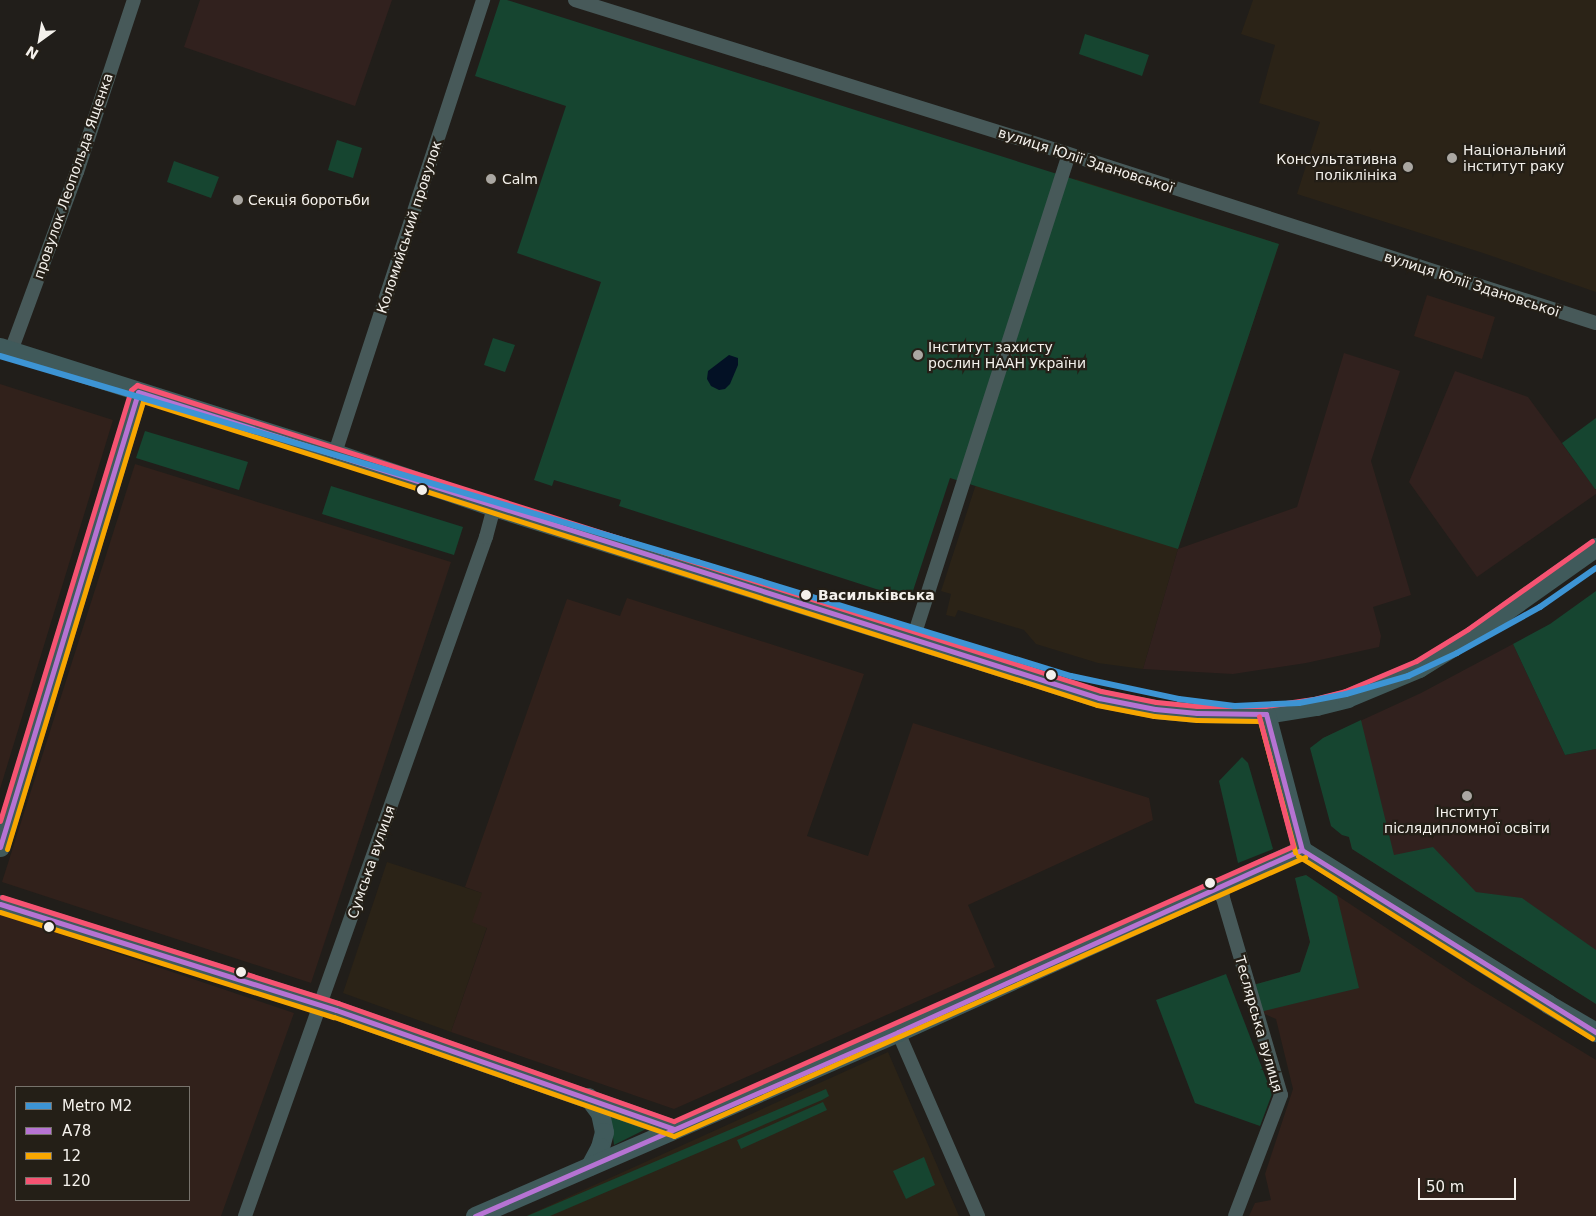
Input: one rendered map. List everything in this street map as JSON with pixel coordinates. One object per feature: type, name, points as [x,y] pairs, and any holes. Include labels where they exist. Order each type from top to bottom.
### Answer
[{"type":"street","name":"провулок Леопольда Ященка","points":[[6,349],[77,172],[134,0]]},
{"type":"street","name":"Коломийський провулок","points":[[335,453],[482,0]]},
{"type":"street","name":"вулиця Юлії Здановської","points":[[575,0],[1069,154],[1596,324]]},
{"type":"street","points":[[913,639],[1069,154]]},
{"type":"street","points":[[6,349],[335,453],[494,507],[1099,698],[1155,708],[1197,713],[1266,714],[1316,706],[1347,698],[1419,668],[1472,635],[1596,547]]},
{"type":"street","points":[[0,847],[138,392]]},
{"type":"street","name":"Сумська вулиця","points":[[246,1216],[486,537],[494,507]]},
{"type":"street","points":[[1266,714],[1302,850],[1596,1032]]},
{"type":"street","points":[[475,1216],[898,1032],[1302,850]]},
{"type":"street","name":"Теслярська вулиця","points":[[1222,885],[1223,898],[1281,1095],[1235,1216]]},
{"type":"street","points":[[0,904],[320,1006],[588,1097],[674,1129]]},
{"type":"street","points":[[898,1032],[978,1216]]},
{"type":"street","points":[[588,1097],[600,1114],[604,1132],[600,1147],[590,1166]]},
{"type":"shaded area","points":[[200,0],[392,0],[355,106],[184,47]]},
{"type":"shaded area","name":"Національний інститут раку","points":[[1253,0],[1596,0],[1596,292],[1483,253],[1297,194],[1320,122],[1259,103],[1275,45],[1241,34]]},
{"type":"shaded area","points":[[1076,179],[1279,244],[1178,549],[1143,669],[1098,663],[1036,644],[1024,630],[958,610],[955,617],[946,615],[951,594],[941,591]]},
{"type":"shaded area","points":[[1427,295],[1495,317],[1482,359],[1414,336]]},
{"type":"shaded area","points":[[1344,353],[1400,371],[1371,461],[1411,595],[1373,607],[1381,636],[1379,647],[1306,663],[1233,674],[1143,669],[1178,549],[1297,507]]},
{"type":"shaded area","points":[[1455,371],[1528,397],[1596,490],[1596,494],[1477,577],[1409,482]]},
{"type":"shaded area","points":[[0,384],[113,420],[0,789]]},
{"type":"shaded area","points":[[135,464],[451,562],[311,983],[2,882]]},
{"type":"shaded area","points":[[627,598],[864,674],[807,836],[868,856],[913,723],[1149,798],[1153,820],[968,905],[995,967],[674,1109],[451,1032],[487,928],[472,922],[482,893],[465,887],[567,599],[620,616]]},
{"type":"shaded area","name":"Інститут післядипломної освіти","points":[[1513,644],[1565,755],[1596,749],[1596,1004],[1352,849],[1323,738],[1421,693]]},
{"type":"shaded area","points":[[387,862],[482,893],[487,927],[451,1032],[343,993]]},
{"type":"shaded area","points":[[1306,875],[1473,985],[1596,1060],[1596,1216],[1249,1216],[1255,1203],[1271,1200],[1265,1174],[1293,1089],[1276,1019],[1260,1012],[1253,985],[1300,972],[1310,942],[1295,878]]},
{"type":"shaded area","points":[[0,914],[294,1013],[221,1216],[0,1216]]},
{"type":"shaded area","points":[[888,1052],[959,1216],[526,1216]]},
{"type":"green space","points":[[500,0],[507,0],[1279,244],[1178,549],[950,478],[910,600],[619,506],[621,500],[554,480],[552,486],[534,480],[601,282],[517,253],[566,106],[475,76]]},
{"type":"green space","points":[[1085,34],[1149,55],[1142,76],[1079,54]]},
{"type":"green space","points":[[337,140],[362,148],[353,178],[328,170]]},
{"type":"green space","points":[[174,161],[219,177],[211,198],[167,182]]},
{"type":"green space","points":[[493,338],[515,345],[505,372],[484,365]]},
{"type":"green space","points":[[1596,418],[1596,489],[1595,489],[1562,443]]},
{"type":"green space","points":[[145,431],[248,462],[239,490],[136,458]]},
{"type":"green space","points":[[331,486],[463,527],[454,555],[322,514]]},
{"type":"green space","points":[[1596,591],[1596,749],[1565,755],[1513,644],[1550,624]]},
{"type":"green space","points":[[1361,720],[1394,855],[1433,847],[1476,892],[1522,898],[1596,950],[1596,1004],[1352,849],[1349,837],[1342,835],[1331,826],[1310,748],[1323,738]]},
{"type":"green space","points":[[1242,757],[1248,763],[1273,849],[1238,863],[1219,781]]},
{"type":"green space","points":[[1306,875],[1337,896],[1359,988],[1260,1012],[1253,985],[1300,972],[1310,942],[1295,878]]},
{"type":"green space","points":[[1226,974],[1272,1094],[1260,1126],[1195,1103],[1156,1000]]},
{"type":"green space","points":[[826,1089],[829,1096],[822,1100],[550,1216],[527,1216]]},
{"type":"green space","points":[[823,1102],[827,1110],[741,1149],[737,1140]]},
{"type":"green space","points":[[610,1114],[650,1127],[614,1145]]},
{"type":"green space","points":[[924,1157],[935,1185],[906,1199],[893,1171]]},
{"type":"water","points":[[729,355],[738,358],[738,365],[730,384],[725,389],[719,390],[711,386],[707,379],[708,371]]},
{"type":"metro line","name":"M2","points":[[0,356],[698,562],[1071,676],[1179,699],[1235,706],[1299,703],[1346,694],[1408,676],[1457,653],[1540,607],[1596,568]]},
{"type":"transit line","name":"120","points":[[0,821],[131,390],[137,385],[1101,691],[1156,702],[1197,706],[1265,706],[1314,699],[1345,691],[1416,661],[1468,629],[1592,541]]},
{"type":"transit line","name":"А78","points":[[0,847],[138,392],[1099,698],[1155,709],[1197,713],[1266,714],[1302,850]]},
{"type":"transit line","name":"12","points":[[7,849],[143,401],[1097,705],[1154,716],[1197,720],[1260,721],[1295,852]]},
{"type":"transit line","name":"120","points":[[2,897],[338,1003],[674,1121],[1293,846],[1259,716]]},
{"type":"transit line","name":"А78","points":[[1302,850],[1596,1032]]},
{"type":"transit line","name":"А78","points":[[475,1216],[898,1032],[1302,850]]},
{"type":"transit line","name":"12","points":[[1298,856],[1592,1038]]},
{"type":"transit line","name":"12","points":[[0,912],[334,1017],[674,1136],[1305,857]]},
{"type":"transit line","name":"А78","points":[[0,904],[336,1010],[674,1129]]},
{"type":"place","name":"Національний інститут раку","points":[[1452,158]]},
{"type":"place","name":"Консультативна поліклініка","points":[[1408,167]]},
{"type":"place","name":"Calm","points":[[491,179]]},
{"type":"place","name":"Секція боротьби","points":[[238,200]]},
{"type":"place","name":"Інститут захисту рослин НААН України","points":[[918,355]]},
{"type":"place","name":"Васильківська","points":[[806,595]]},
{"type":"place","name":"Інститут післядипломної освіти","points":[[1467,796]]}]
